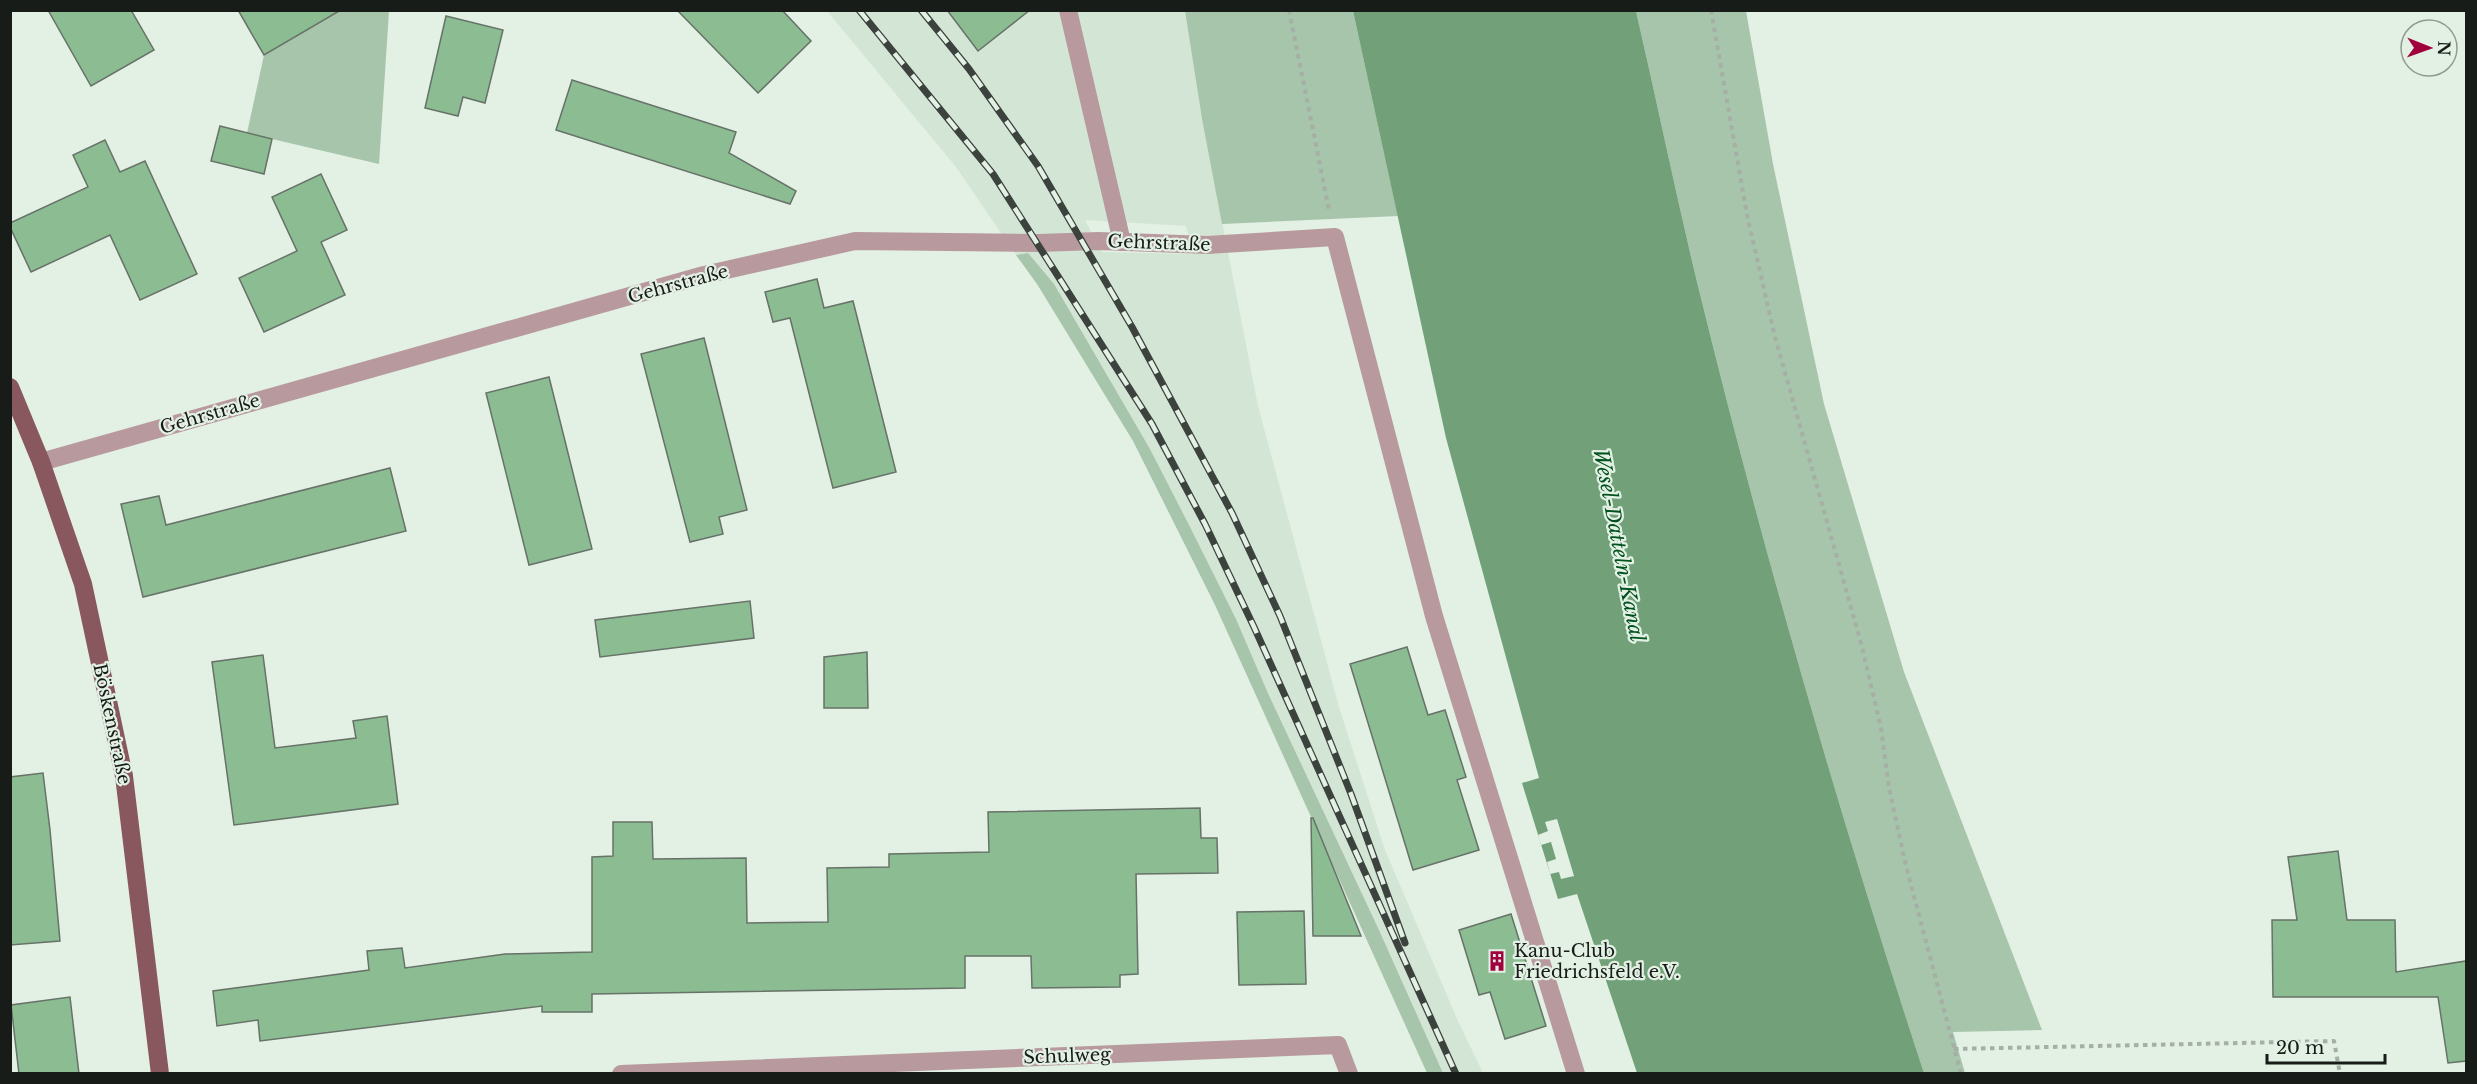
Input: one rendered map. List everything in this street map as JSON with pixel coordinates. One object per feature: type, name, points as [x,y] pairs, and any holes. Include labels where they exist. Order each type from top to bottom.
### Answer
[{"type":"main road","name":"Böskenstraße","points":[[10,387],[18,424],[41,462],[82,584],[124,776],[160,1074]]},
{"type":"street","points":[[1068,10],[1122,242]]},
{"type":"street","points":[[1335,237],[1434,616],[1576,1074]]},
{"type":"street","name":"Gehrstraße","points":[[41,462],[704,276],[855,241],[1122,242],[1208,245],[1335,237]]},
{"type":"street","name":"Schulweg","points":[[621,1074],[1338,1045],[1349,1074]]},
{"type":"path","points":[[1289,10],[1335,237]]},
{"type":"path","points":[[1711,10],[1748,215],[1775,337],[1862,643],[1881,728],[1889,788],[1906,866],[1960,1074]]},
{"type":"path","points":[[1954,1049],[2334,1041],[2340,1074]]},
{"type":"shaded area","points":[[333,11],[389,11],[379,164],[247,133],[264,55],[335,14]]},
{"type":"shaded area","points":[[827,11],[1185,11],[1202,119],[1258,406],[1339,707],[1385,850],[1458,1021],[1483,1073],[1443,1073],[1236,619],[1150,449],[1083,335],[1028,253],[1016,255],[956,167]],"holes":[[[1085,220],[1186,226],[1193,254],[1102,252]]]},
{"type":"shaded area","points":[[1185,11],[1353,11],[1398,216],[1222,224]]},
{"type":"shaded area","points":[[1636,11],[1746,11],[1773,164],[1824,404],[1904,672],[2042,1030],[1953,1032],[1965,1073],[1924,1073],[1862,878],[1776,583],[1723,385],[1690,252]]},
{"type":"shaded area","points":[[1028,253],[1054,284],[1150,449],[1189,525],[1236,619],[1443,1073],[1427,1073],[1215,605],[1133,441],[1037,284],[1016,255]]},
{"type":"water","name":"Wesel-Datteln-Kanal","points":[[1353,11],[1636,11],[1698,286],[1749,484],[1832,780],[1924,1073],[1637,1073],[1577,894],[1558,899],[1522,783],[1539,778],[1446,438]]},
{"type":"pier","points":[[1557,819],[1574,876],[1561,879],[1559,872],[1550,874],[1547,862],[1556,859],[1551,842],[1541,845],[1538,835],[1548,831],[1545,822]]},
{"type":"building","points":[[48,10],[131,10],[154,50],[91,86]]},
{"type":"building","points":[[238,10],[341,10],[264,55]]},
{"type":"building","points":[[677,10],[782,10],[811,41],[758,93]]},
{"type":"building","points":[[947,10],[1030,10],[978,51]]},
{"type":"building","points":[[446,16],[503,30],[485,103],[463,97],[458,116],[425,108]]},
{"type":"building","points":[[572,80],[736,132],[729,153],[796,191],[790,204],[556,130]]},
{"type":"building","points":[[220,126],[272,139],[264,174],[211,161]]},
{"type":"building","points":[[105,140],[120,172],[145,161],[197,274],[140,300],[110,235],[31,272],[10,227],[10,223],[88,187],[73,155]]},
{"type":"building","points":[[321,174],[347,230],[321,242],[345,295],[264,332],[239,278],[297,251],[272,197]]},
{"type":"building","points":[[817,279],[824,308],[853,301],[896,472],[833,488],[790,318],[773,322],[765,292]]},
{"type":"building","points":[[704,338],[747,510],[719,517],[723,534],[690,542],[641,354]]},
{"type":"building","points":[[549,377],[592,549],[529,565],[486,393]]},
{"type":"building","points":[[390,468],[406,531],[143,597],[121,504],[159,496],[166,525]]},
{"type":"building","points":[[750,601],[754,638],[600,657],[595,620]]},
{"type":"building","points":[[1407,647],[1428,715],[1445,710],[1466,777],[1457,780],[1479,850],[1413,870],[1350,664]]},
{"type":"building","points":[[867,652],[868,708],[824,708],[824,657]]},
{"type":"building","points":[[263,655],[275,748],[356,738],[353,721],[387,716],[398,804],[234,825],[212,662]]},
{"type":"building","points":[[43,773],[60,941],[10,945],[10,777]]},
{"type":"building","points":[[1200,808],[1201,838],[1217,838],[1218,873],[1136,874],[1138,974],[1120,975],[1120,987],[1032,988],[1031,956],[965,956],[965,988],[592,994],[592,1012],[542,1012],[542,1006],[260,1041],[258,1020],[217,1026],[213,991],[369,970],[367,951],[402,948],[405,968],[505,954],[592,952],[592,857],[613,856],[613,822],[652,822],[653,859],[746,858],[747,923],[828,922],[827,868],[889,867],[889,854],[989,852],[988,812]]},
{"type":"building","points":[[1311,818],[1313,818],[1361,936],[1313,936]]},
{"type":"building","points":[[2338,851],[2347,920],[2395,920],[2396,972],[2466,961],[2466,1061],[2448,1063],[2438,997],[2273,997],[2272,920],[2297,920],[2288,857]]},
{"type":"building","points":[[1304,911],[1306,984],[1239,985],[1237,912]]},
{"type":"building","name":"Kanu-Club Friedrichsfeld e.V.","points":[[1511,914],[1546,1026],[1505,1039],[1490,992],[1479,995],[1459,930]]},
{"type":"building","points":[[70,997],[79,1074],[19,1074],[11,1005]]},
{"type":"railway","points":[[859,10],[993,174],[1152,424],[1205,524],[1254,627],[1456,1074]]},
{"type":"railway","points":[[921,10],[969,69],[1038,166],[1132,327],[1232,513],[1280,616],[1351,794],[1405,943]]},
{"type":"place","name":"Kanu-Club Friedrichsfeld e.V.","points":[[1497,961]]}]
